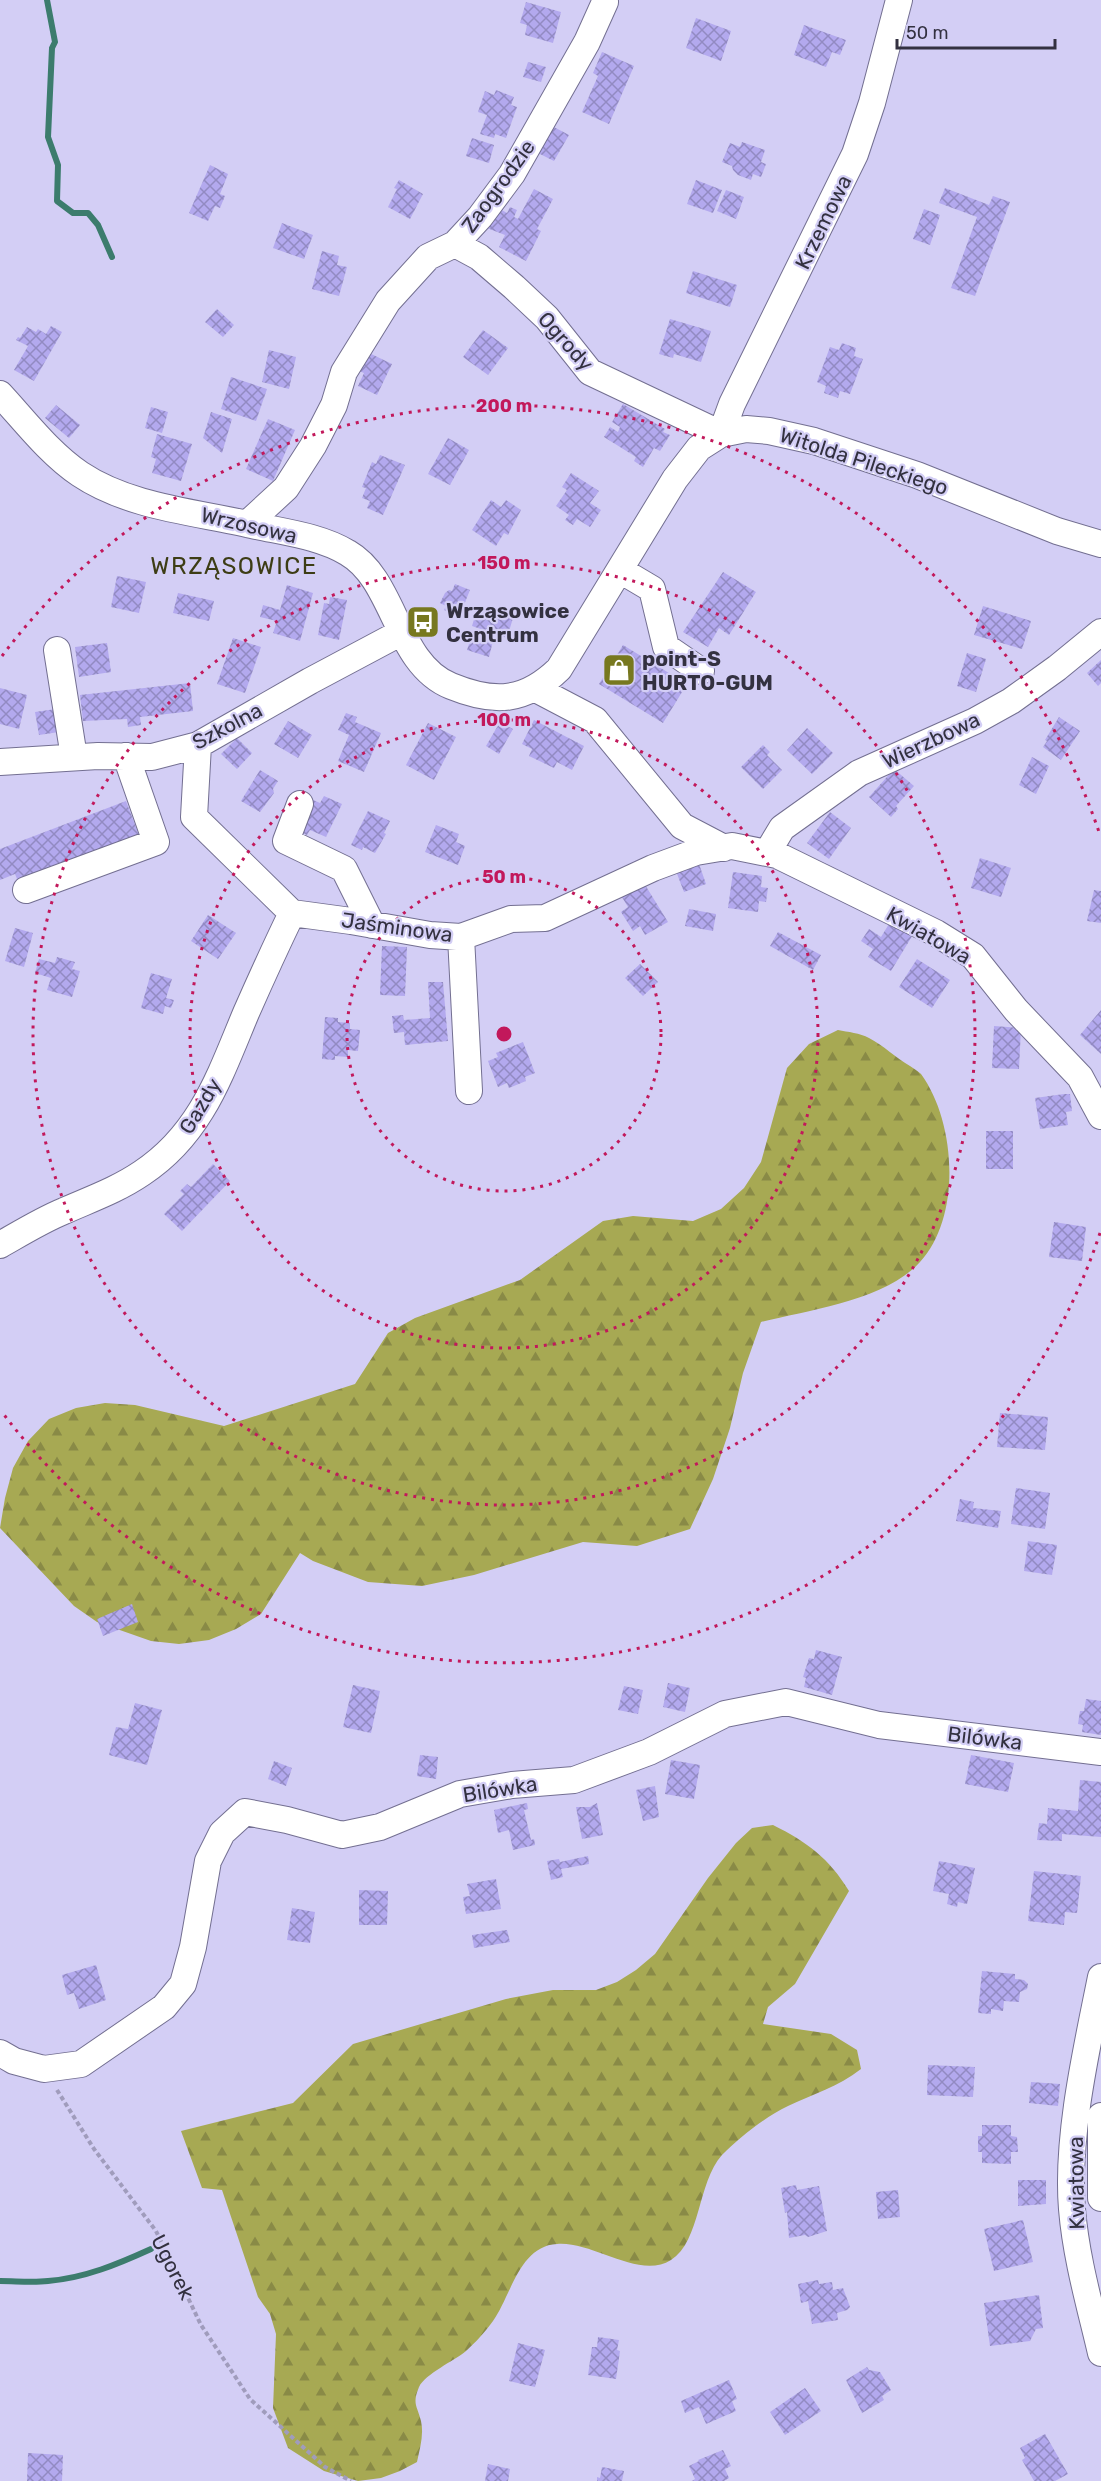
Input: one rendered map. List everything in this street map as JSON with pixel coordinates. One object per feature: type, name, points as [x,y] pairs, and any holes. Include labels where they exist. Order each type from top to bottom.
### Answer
[{"type":"street","name":"Krzemowa","points":[[721,434],[732,404],[855,154],[872,103],[899,0]]},
{"type":"street","name":"Zaogrodzie","points":[[247,524],[286,488],[313,446],[334,405],[344,372],[388,301],[428,257],[455,244],[480,217],[512,174],[587,42],[605,2]]},
{"type":"street","name":"Ogrody","points":[[455,244],[479,257],[547,318],[590,372],[610,383],[688,416],[721,434]]},
{"type":"street","name":"Wrzosowa","points":[[0,394],[54,453],[92,482],[131,497],[325,543],[349,553],[373,578],[424,667],[449,686],[501,698],[518,696],[536,689]]},
{"type":"street","name":"Witolda Pileckiego","points":[[536,689],[559,669],[570,654],[687,462],[699,448],[721,434],[746,429],[769,430],[814,441],[917,475],[1057,531],[1101,544]]},
{"type":"street","points":[[620,570],[652,589],[666,647],[701,670]]},
{"type":"street","name":"Szkolna","points":[[0,762],[74,757],[152,757],[198,745],[402,632]]},
{"type":"street","name":"Wierzbowa","points":[[767,853],[782,828],[859,773],[1011,701],[1101,632]]},
{"type":"street","points":[[57,650],[74,757]]},
{"type":"street","points":[[536,689],[595,720],[682,826],[724,848]]},
{"type":"street","points":[[198,745],[194,817],[292,914]]},
{"type":"street","points":[[26,890],[156,842],[126,756]]},
{"type":"street","points":[[300,804],[286,841],[344,869],[372,925]]},
{"type":"street","name":"Jaśminowa","points":[[292,914],[430,935],[461,937],[511,919],[545,918],[696,852],[732,846],[767,853]]},
{"type":"street","name":"Kwiatowa","points":[[767,853],[777,855],[936,933],[973,956],[1016,1010],[1080,1077],[1101,1116]]},
{"type":"street","name":"Gazdy","points":[[0,1245],[55,1215],[106,1195],[142,1173],[188,1132],[208,1102],[265,968],[292,914]]},
{"type":"street","points":[[461,937],[469,1091]]},
{"type":"street","name":"Bilówka","points":[[44,2069],[81,2064],[164,2007],[183,1984],[193,1947],[208,1861],[222,1833],[245,1812],[287,1820],[342,1836],[380,1827],[460,1794],[512,1785],[574,1780],[649,1752],[725,1714],[786,1702],[879,1725],[1101,1752]]},
{"type":"street","name":"Kwiatowa","points":[[1101,1977],[1072,2145],[1072,2208],[1084,2282],[1101,2353]]},
{"type":"street","points":[[0,2053],[14,2061],[44,2069]]},
{"type":"street","points":[[1101,2116],[1101,2198]]},
{"type":"path","name":"Ugorek","points":[[44,2069],[94,2149],[156,2231],[201,2325],[250,2399],[325,2467],[351,2481]]},
{"type":"green space","points":[[838,1030],[862,1035],[879,1044],[921,1074],[933,1094],[942,1117],[947,1142],[948,1195],[943,1220],[934,1243],[920,1262],[888,1286],[846,1302],[761,1322],[743,1373],[730,1428],[713,1479],[690,1529],[637,1546],[583,1542],[474,1575],[422,1586],[368,1582],[313,1561],[300,1553],[261,1614],[236,1629],[209,1640],[179,1644],[151,1641],[97,1622],[74,1606],[0,1528],[13,1468],[28,1441],[49,1419],[76,1408],[105,1403],[135,1405],[224,1426],[355,1384],[388,1333],[415,1318],[520,1280],[603,1221],[633,1216],[693,1221],[721,1209],[744,1188],[761,1162],[787,1068],[809,1044]]},
{"type":"green space","points":[[773,1825],[816,1852],[833,1869],[849,1891],[795,1984],[768,2007],[763,2024],[831,2034],[857,2050],[861,2069],[771,2116],[745,2134],[722,2155],[708,2181],[688,2240],[671,2260],[658,2265],[645,2266],[586,2248],[557,2244],[544,2247],[534,2253],[517,2274],[499,2311],[484,2333],[466,2351],[433,2373],[419,2387],[416,2401],[422,2431],[417,2462],[381,2478],[358,2481],[324,2471],[288,2448],[273,2408],[276,2334],[270,2314],[258,2297],[222,2190],[202,2188],[181,2131],[293,2103],[353,2044],[506,1999],[553,1990],[596,1990],[617,1982],[655,1954],[708,1878],[736,1843],[752,1828]]},
{"type":"building","points":[[526,2],[561,12],[553,43],[525,35],[527,25],[520,23]]},
{"type":"building","points":[[696,18],[731,31],[721,61],[686,48]]},
{"type":"building","points":[[804,25],[846,40],[840,55],[832,52],[826,67],[794,55]]},
{"type":"building","points":[[602,52],[634,66],[609,124],[582,112],[598,76],[593,73]]},
{"type":"building","points":[[528,62],[546,67],[541,82],[523,77]]},
{"type":"building","points":[[496,90],[514,97],[511,105],[517,107],[506,138],[495,134],[494,138],[480,134],[487,115],[478,112],[485,91],[494,95]]},
{"type":"building","points":[[552,126],[569,135],[554,161],[538,153]]},
{"type":"building","points":[[472,138],[494,145],[489,163],[466,156]]},
{"type":"building","points":[[742,142],[765,150],[761,162],[766,164],[761,177],[753,174],[751,180],[738,175],[732,166],[722,162],[730,143],[740,147]]},
{"type":"building","points":[[210,165],[228,174],[220,194],[225,196],[220,208],[215,206],[208,221],[189,213]]},
{"type":"building","points":[[399,180],[423,194],[410,219],[388,207]]},
{"type":"building","points":[[696,180],[722,190],[713,213],[687,204]]},
{"type":"building","points":[[945,188],[989,205],[993,196],[1010,202],[975,296],[951,288],[977,217],[939,203]]},
{"type":"building","points":[[534,189],[553,199],[537,229],[541,231],[526,261],[499,247],[505,235],[487,228],[491,221],[493,223],[500,209],[507,213],[510,207],[517,210],[514,217],[518,219]]},
{"type":"building","points":[[726,190],[744,197],[736,219],[717,211]]},
{"type":"building","points":[[924,209],[940,215],[930,245],[913,239]]},
{"type":"building","points":[[282,223],[313,235],[304,259],[273,248]]},
{"type":"building","points":[[322,251],[339,256],[337,265],[347,267],[339,296],[312,289]]},
{"type":"building","points":[[693,271],[737,285],[730,307],[686,293]]},
{"type":"building","points":[[217,309],[234,325],[223,337],[205,322]]},
{"type":"building","points":[[670,319],[711,331],[701,362],[674,354],[673,358],[659,354]]},
{"type":"building","points":[[51,326],[62,332],[34,381],[14,370],[28,346],[16,340],[27,327],[36,332],[38,329],[46,334]]},
{"type":"building","points":[[483,330],[508,348],[488,375],[463,357]]},
{"type":"building","points":[[842,343],[856,348],[854,356],[863,359],[850,394],[840,391],[838,398],[824,393],[826,386],[817,382],[830,347],[839,350]]},
{"type":"building","points":[[269,350],[296,357],[289,389],[262,382]]},
{"type":"building","points":[[363,350],[392,364],[377,395],[358,386],[364,373],[359,371]]},
{"type":"building","points":[[231,377],[267,389],[256,421],[221,409]]},
{"type":"building","points":[[623,404],[665,429],[663,432],[670,435],[660,451],[654,448],[643,467],[634,461],[636,457],[604,437],[610,427],[618,432],[620,427],[612,422]]},
{"type":"building","points":[[56,405],[80,425],[69,438],[45,418]]},
{"type":"building","points":[[151,407],[168,412],[162,433],[145,428]]},
{"type":"building","points":[[211,412],[232,419],[222,453],[203,438]]},
{"type":"building","points":[[268,419],[295,430],[273,481],[246,469]]},
{"type":"building","points":[[157,434],[192,444],[181,481],[152,473],[156,459],[151,457]]},
{"type":"building","points":[[448,438],[469,450],[450,485],[428,474]]},
{"type":"building","points":[[380,455],[405,465],[383,515],[367,508],[370,501],[362,498],[366,488],[362,487],[372,462],[376,464]]},
{"type":"building","points":[[571,473],[599,491],[590,503],[601,510],[590,527],[577,519],[573,525],[565,520],[569,515],[556,506],[567,490],[562,487]]},
{"type":"building","points":[[491,500],[501,507],[506,500],[521,510],[508,535],[504,533],[496,546],[472,530]]},
{"type":"building","points":[[723,572],[756,592],[729,635],[719,628],[708,647],[683,632]]},
{"type":"building","points":[[117,576],[146,582],[139,613],[111,607]]},
{"type":"building","points":[[455,584],[470,590],[459,617],[444,610],[446,606],[440,603],[445,593],[452,591]]},
{"type":"building","points":[[287,585],[313,593],[300,641],[273,633],[277,621],[260,617],[263,605],[280,610]]},
{"type":"building","points":[[178,593],[214,601],[209,621],[173,613]]},
{"type":"building","points":[[330,597],[347,600],[339,640],[318,635],[324,603],[329,604]]},
{"type":"building","points":[[478,606],[513,618],[507,638],[472,626]]},
{"type":"building","points":[[983,606],[1031,621],[1022,649],[974,635]]},
{"type":"building","points":[[483,633],[494,637],[489,657],[467,650],[472,635],[481,638]]},
{"type":"building","points":[[233,638],[261,647],[245,693],[217,684]]},
{"type":"building","points":[[107,643],[111,672],[79,677],[75,647]]},
{"type":"building","points":[[623,645],[687,684],[663,723],[599,684]]},
{"type":"building","points":[[967,653],[986,659],[976,692],[957,686]]},
{"type":"building","points":[[1101,660],[1101,683],[1098,686],[1087,673]]},
{"type":"building","points":[[190,683],[193,711],[140,717],[141,725],[128,727],[127,719],[83,721],[80,695]]},
{"type":"building","points":[[0,688],[27,695],[19,729],[0,724]]},
{"type":"building","points":[[56,709],[59,732],[39,735],[35,712]]},
{"type":"building","points":[[346,713],[357,717],[355,722],[381,733],[364,772],[338,761],[349,735],[338,730]]},
{"type":"building","points":[[1059,717],[1080,731],[1061,760],[1043,747]]},
{"type":"building","points":[[534,720],[584,746],[572,770],[557,762],[554,768],[529,756],[532,749],[522,744]]},
{"type":"building","points":[[288,721],[312,735],[298,758],[274,744]]},
{"type":"building","points":[[500,722],[513,729],[499,754],[486,746]]},
{"type":"building","points":[[428,723],[456,737],[434,780],[406,765]]},
{"type":"building","points":[[807,728],[833,753],[812,774],[787,750]]},
{"type":"building","points":[[237,738],[252,753],[237,769],[221,754]]},
{"type":"building","points":[[763,745],[770,752],[767,755],[782,770],[763,789],[741,767]]},
{"type":"building","points":[[1032,757],[1049,766],[1036,794],[1019,785]]},
{"type":"building","points":[[894,769],[914,786],[896,806],[898,809],[891,817],[869,797]]},
{"type":"building","points":[[260,770],[278,781],[273,789],[274,793],[260,812],[241,801]]},
{"type":"building","points":[[324,796],[342,804],[326,837],[310,830],[307,835],[296,830],[311,799],[320,803]]},
{"type":"building","points":[[126,801],[140,838],[19,884],[15,874],[0,880],[0,849]]},
{"type":"building","points":[[368,811],[390,821],[384,833],[386,834],[375,853],[363,847],[362,850],[351,845]]},
{"type":"building","points":[[830,812],[851,828],[829,859],[807,843]]},
{"type":"building","points":[[436,825],[459,834],[456,842],[465,846],[458,865],[425,852]]},
{"type":"building","points":[[697,858],[706,884],[684,892],[674,866]]},
{"type":"building","points":[[980,858],[1011,868],[1001,897],[971,888]]},
{"type":"building","points":[[733,872],[762,876],[761,887],[768,888],[766,902],[759,901],[758,912],[728,908]]},
{"type":"building","points":[[639,875],[668,922],[645,935],[640,926],[633,931],[621,912],[628,907],[617,889]]},
{"type":"building","points":[[1094,890],[1101,891],[1101,923],[1087,921]]},
{"type":"building","points":[[689,909],[716,914],[713,931],[685,926]]},
{"type":"building","points":[[208,915],[236,933],[218,959],[191,941]]},
{"type":"building","points":[[892,919],[914,933],[891,971],[868,957],[873,949],[861,941],[869,929],[881,937]]},
{"type":"building","points":[[15,928],[33,933],[24,967],[5,961]]},
{"type":"building","points":[[778,932],[821,955],[813,970],[770,946]]},
{"type":"building","points":[[382,946],[407,947],[405,996],[380,995]]},
{"type":"building","points":[[57,957],[75,962],[72,969],[80,971],[72,997],[47,990],[51,978],[35,973],[39,959],[55,963]]},
{"type":"building","points":[[917,959],[950,980],[932,1008],[899,987]]},
{"type":"building","points":[[640,964],[658,982],[643,996],[625,978]]},
{"type":"building","points":[[151,973],[172,979],[166,998],[174,1000],[171,1008],[165,1006],[163,1014],[141,1008]]},
{"type":"building","points":[[428,982],[443,982],[448,1041],[405,1045],[404,1032],[394,1033],[392,1016],[403,1015],[404,1020],[430,1018]]},
{"type":"building","points":[[1101,1010],[1101,1054],[1080,1035]]},
{"type":"building","points":[[325,1017],[338,1018],[338,1022],[350,1023],[350,1029],[360,1030],[358,1051],[348,1050],[348,1057],[335,1056],[335,1060],[322,1059]]},
{"type":"building","points":[[994,1026],[1021,1028],[1019,1069],[992,1068]]},
{"type":"building","points":[[523,1042],[535,1073],[525,1077],[526,1081],[509,1088],[507,1083],[498,1087],[488,1061],[498,1057],[496,1053]]},
{"type":"building","points":[[1070,1094],[1072,1111],[1066,1112],[1068,1125],[1040,1129],[1035,1098]]},
{"type":"building","points":[[986,1131],[1013,1131],[1013,1169],[986,1169]]},
{"type":"building","points":[[213,1164],[230,1181],[182,1231],[164,1214],[184,1194],[180,1191],[187,1184],[191,1187]]},
{"type":"building","points":[[1054,1222],[1086,1227],[1082,1261],[1049,1257]]},
{"type":"building","points":[[1000,1413],[1048,1417],[1045,1450],[997,1447]]},
{"type":"building","points":[[1016,1488],[1050,1493],[1045,1529],[1011,1524]]},
{"type":"building","points":[[960,1499],[974,1502],[973,1508],[1001,1511],[998,1528],[956,1521]]},
{"type":"building","points":[[1028,1541],[1057,1545],[1052,1575],[1024,1571]]},
{"type":"building","points":[[132,1604],[138,1622],[103,1636],[97,1619]]},
{"type":"building","points":[[816,1650],[842,1657],[832,1695],[804,1687],[806,1678],[803,1677],[809,1658],[814,1659]]},
{"type":"building","points":[[668,1683],[690,1688],[685,1712],[663,1707]]},
{"type":"building","points":[[353,1685],[380,1691],[371,1733],[343,1727]]},
{"type":"building","points":[[624,1686],[643,1690],[638,1714],[618,1710]]},
{"type":"building","points":[[1086,1699],[1101,1701],[1101,1735],[1082,1732],[1083,1725],[1078,1724],[1080,1711],[1084,1711]]},
{"type":"building","points":[[135,1703],[162,1710],[147,1765],[109,1755],[116,1727],[128,1729]]},
{"type":"building","points":[[420,1755],[438,1757],[436,1779],[417,1776]]},
{"type":"building","points":[[971,1755],[1014,1763],[1008,1792],[965,1784]]},
{"type":"building","points":[[671,1760],[700,1765],[694,1799],[665,1794]]},
{"type":"building","points":[[274,1761],[292,1768],[286,1786],[268,1779]]},
{"type":"building","points":[[1080,1780],[1101,1782],[1101,1837],[1062,1834],[1062,1841],[1037,1840],[1039,1823],[1047,1824],[1048,1808],[1078,1811]]},
{"type":"building","points":[[655,1786],[659,1817],[643,1821],[636,1790]]},
{"type":"building","points":[[527,1803],[528,1809],[524,1810],[531,1840],[534,1839],[535,1845],[513,1850],[509,1830],[498,1833],[494,1810]]},
{"type":"building","points":[[597,1803],[603,1835],[582,1839],[576,1807],[590,1807]]},
{"type":"building","points":[[588,1856],[589,1864],[561,1869],[563,1877],[551,1880],[547,1861],[559,1859],[560,1862]]},
{"type":"building","points":[[939,1861],[975,1868],[967,1904],[958,1902],[957,1907],[947,1904],[949,1894],[933,1891]]},
{"type":"building","points":[[1034,1871],[1081,1876],[1077,1913],[1065,1912],[1064,1925],[1028,1921]]},
{"type":"building","points":[[496,1879],[501,1909],[466,1914],[463,1897],[470,1896],[467,1884]]},
{"type":"building","points":[[359,1890],[388,1891],[387,1925],[359,1925]]},
{"type":"building","points":[[292,1908],[315,1912],[310,1943],[287,1940]]},
{"type":"building","points":[[507,1930],[510,1942],[474,1948],[472,1935]]},
{"type":"building","points":[[96,1965],[106,2000],[79,2009],[74,1993],[67,1995],[62,1975]]},
{"type":"building","points":[[982,1971],[1015,1974],[1015,1979],[1024,1980],[1028,1984],[1027,1989],[1020,1992],[1019,2002],[1004,2001],[1003,2011],[991,2009],[991,2014],[978,2013]]},
{"type":"building","points":[[928,2065],[975,2067],[973,2097],[927,2095]]},
{"type":"building","points":[[1031,2082],[1060,2084],[1058,2106],[1029,2103]]},
{"type":"building","points":[[982,2125],[1011,2125],[1011,2136],[1017,2137],[1018,2152],[1011,2152],[1011,2164],[982,2163],[982,2152],[978,2152],[978,2136],[982,2136]]},
{"type":"building","points":[[1018,2180],[1046,2180],[1046,2204],[1018,2206]]},
{"type":"building","points":[[796,2185],[797,2190],[819,2186],[827,2231],[808,2237],[805,2235],[789,2238],[787,2212],[785,2213],[781,2188]]},
{"type":"building","points":[[898,2190],[900,2217],[878,2219],[876,2192]]},
{"type":"building","points":[[1023,2220],[1033,2262],[994,2271],[984,2229]]},
{"type":"building","points":[[818,2280],[819,2284],[832,2282],[833,2290],[843,2288],[850,2307],[837,2313],[838,2320],[812,2324],[808,2301],[801,2303],[798,2284]]},
{"type":"building","points":[[1039,2295],[1043,2328],[1036,2329],[1030,2341],[990,2346],[984,2303]]},
{"type":"building","points":[[598,2337],[619,2340],[617,2350],[620,2351],[616,2379],[588,2375],[592,2347],[597,2347]]},
{"type":"building","points":[[518,2343],[545,2350],[535,2387],[509,2381]]},
{"type":"building","points":[[867,2367],[869,2370],[880,2372],[891,2390],[882,2396],[884,2400],[862,2413],[846,2380]]},
{"type":"building","points":[[729,2380],[737,2399],[732,2401],[736,2411],[706,2424],[699,2407],[685,2413],[681,2401]]},
{"type":"building","points":[[805,2388],[821,2411],[785,2435],[770,2412]]},
{"type":"building","points":[[1045,2434],[1068,2474],[1055,2481],[1034,2481],[1022,2460],[1025,2458],[1020,2448]]},
{"type":"building","points":[[723,2450],[731,2466],[725,2469],[729,2478],[724,2481],[692,2481],[695,2479],[689,2466]]},
{"type":"building","points":[[28,2453],[63,2455],[62,2481],[27,2481]]},
{"type":"building","points":[[488,2464],[510,2469],[508,2481],[485,2481]]},
{"type":"building","points":[[602,2467],[624,2471],[622,2481],[597,2481],[597,2477],[600,2478]]},
{"type":"waterway","points":[[47,0],[55,42],[52,48],[48,137],[58,165],[57,201],[73,213],[88,213],[98,225],[112,257]]},
{"type":"waterway","points":[[0,2281],[42,2282],[75,2277],[114,2265],[151,2249]]},
{"type":"place","name":"Wrząsowice Centrum","points":[[423,622]]},
{"type":"place","name":"point-S HURTO-GUM","points":[[619,670]]},
{"type":"district","name":"WRZĄSOWICE","points":[[234,566]]}]
